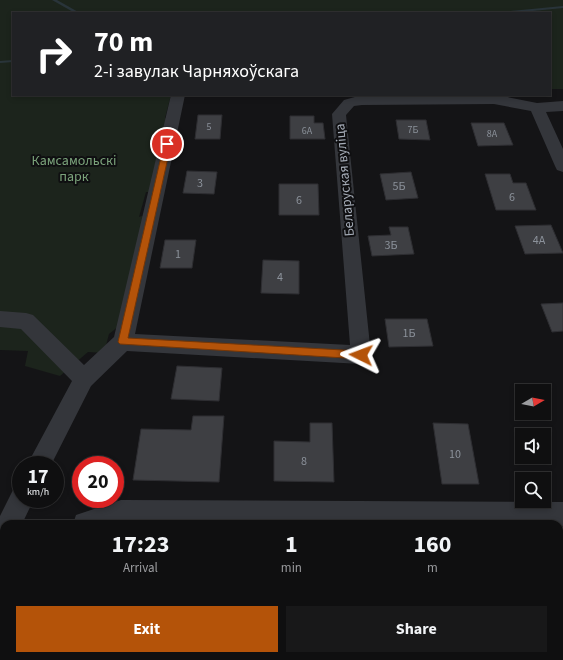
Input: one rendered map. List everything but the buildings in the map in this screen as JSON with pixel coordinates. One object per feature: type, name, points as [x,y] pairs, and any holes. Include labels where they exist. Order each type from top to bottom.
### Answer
[{"type":"street","points":[[44,456],[84,379],[123,342],[178,96]]},
{"type":"street","name":"Беларуская вуліца","points":[[123,342],[361,355],[339,114],[349,103],[362,100],[494,99],[537,108],[563,106]]},
{"type":"street","points":[[537,108],[563,166]]},
{"type":"street","points":[[0,319],[26,321],[84,379]]},
{"type":"street","points":[[11,520],[17,508]]},
{"type":"street","points":[[97,520],[121,512],[563,514]]},
{"type":"green space","name":"Камсамольскі парк","points":[[0,0],[563,0],[563,89],[551,89],[551,12],[12,12],[12,96],[171,96],[165,118],[169,120],[150,192],[146,192],[139,217],[145,215],[119,326],[109,334],[104,353],[88,352],[60,376],[25,366],[28,351],[0,350]]},
{"type":"waterway","points":[[54,0],[76,12]]},
{"type":"waterway","points":[[511,12],[563,7]]},
{"type":"waterway","points":[[0,62],[12,61]]},
{"type":"route","points":[[167,144],[123,342],[361,355]]}]
